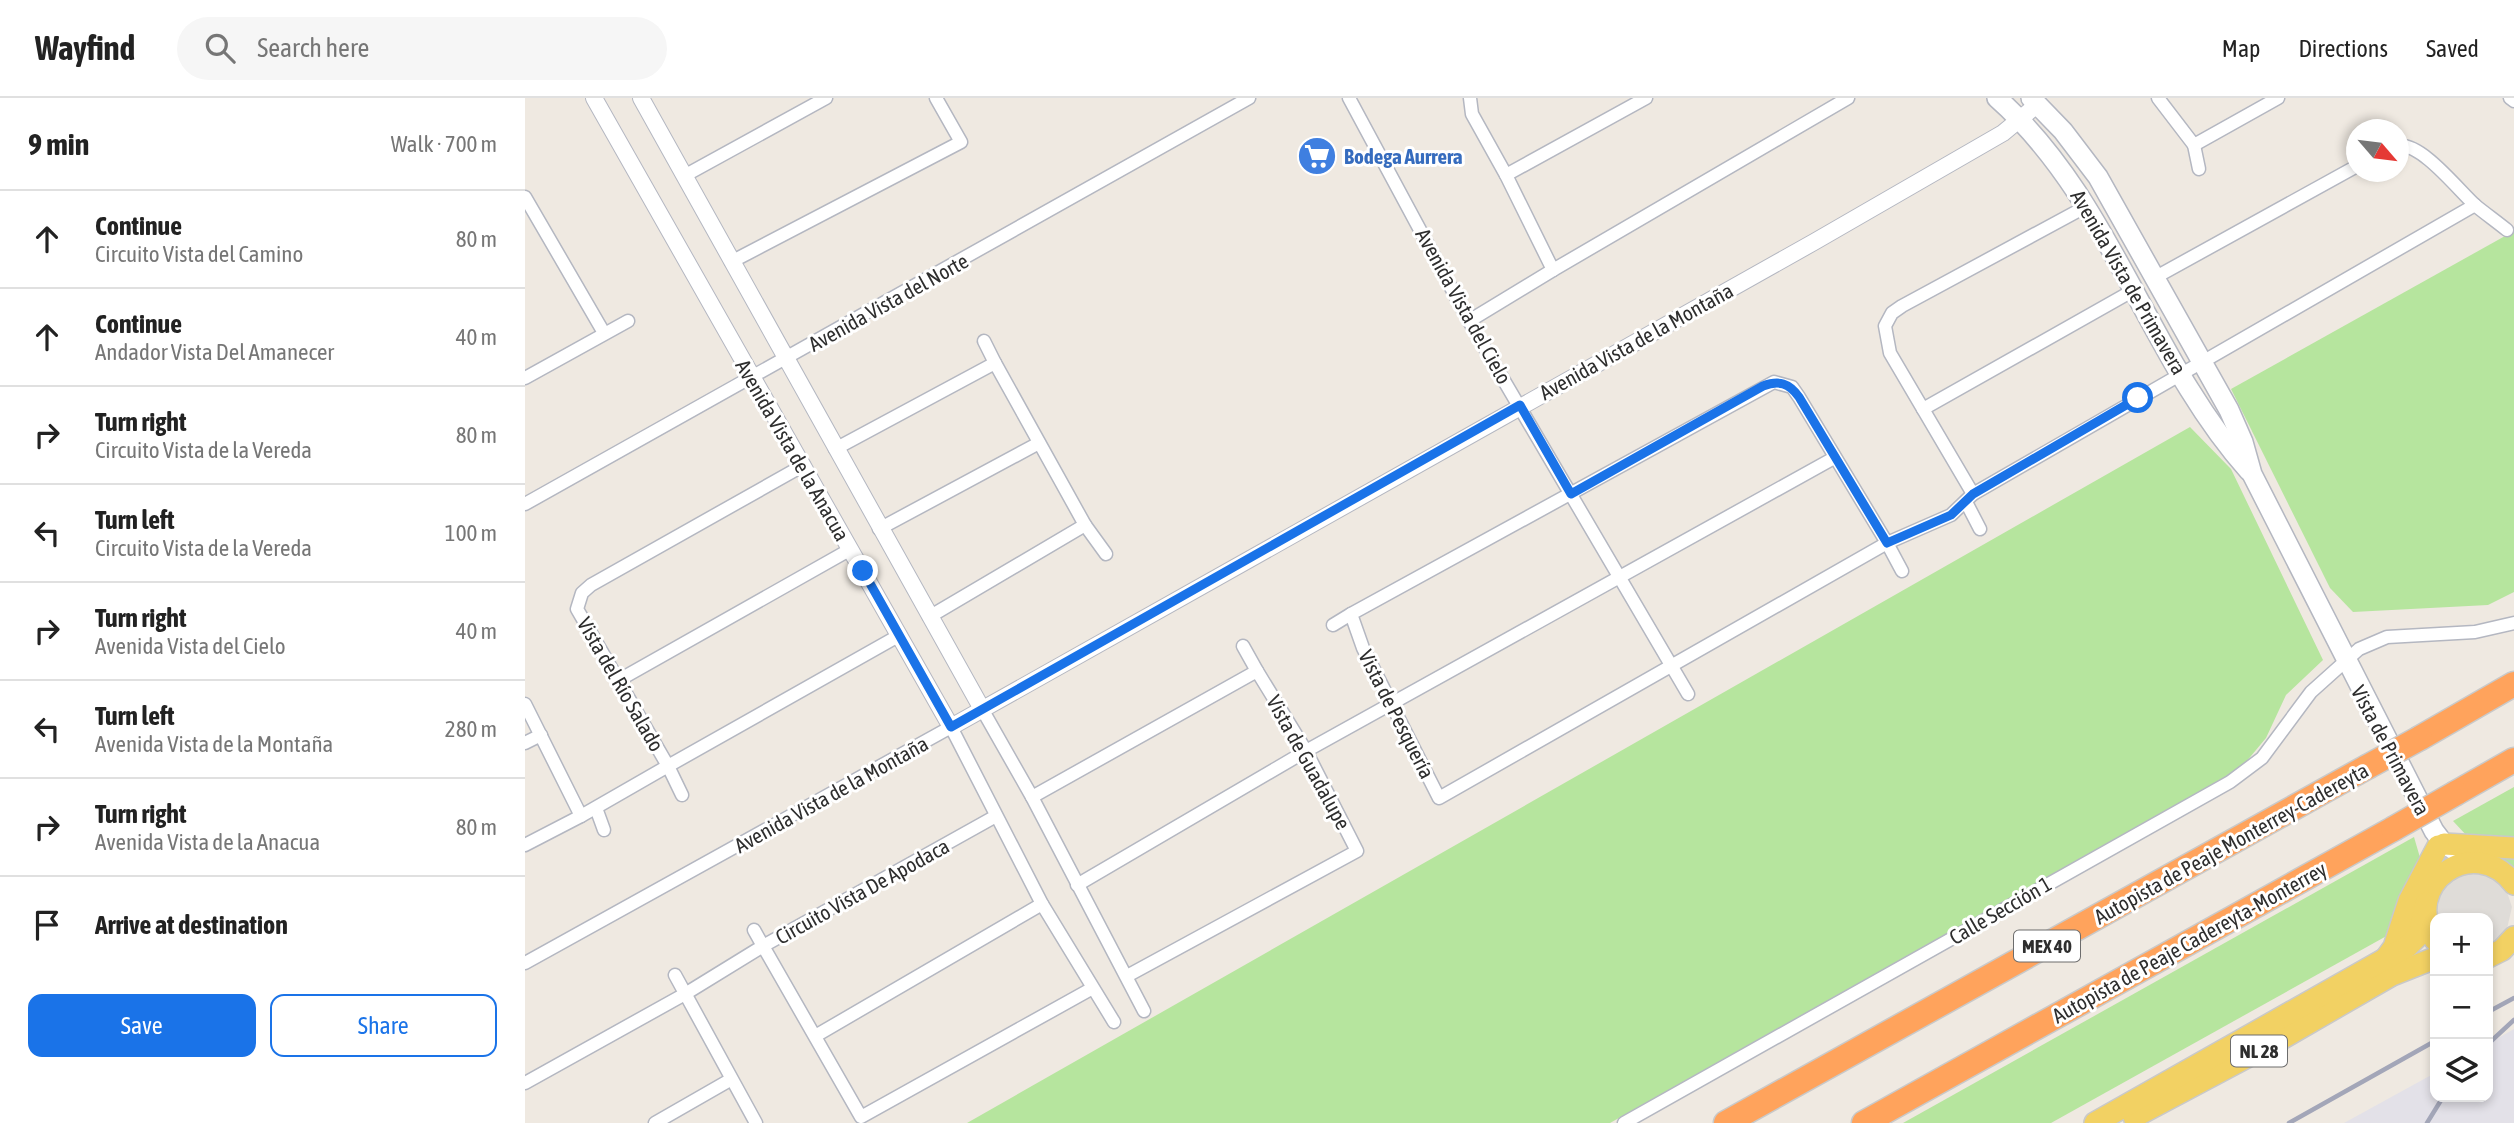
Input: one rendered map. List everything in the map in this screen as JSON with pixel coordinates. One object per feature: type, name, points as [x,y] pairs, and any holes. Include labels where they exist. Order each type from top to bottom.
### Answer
[{"type":"highway","name":"Autopista de Peaje Monterrey-Cadereyta","points":[[1726,1123],[2514,684]]},
{"type":"highway","name":"Autopista de Peaje Cadereyta-Monterrey","points":[[1864,1123],[2514,760]]},
{"type":"main road","name":"Avenida Vista de Primavera","points":[[1997,98],[2022,120],[2056,160],[2087,206],[2181,372],[2218,431],[2252,474]]},
{"type":"main road","name":"Avenida Vista de Primavera","points":[[2038,100],[2098,177],[2203,360],[2237,427],[2252,474],[2344,660]]},
{"type":"main road","name":"Vista de Primavera","points":[[2344,660],[2440,843]]},
{"type":"main road","points":[[2440,843],[2514,848]]},
{"type":"main road","points":[[2440,843],[2505,873]]},
{"type":"main road","points":[[2389,967],[2419,935],[2440,843]]},
{"type":"main road","points":[[2389,967],[2409,901],[2440,843]]},
{"type":"main road","points":[[2430,929],[2427,922],[2427,899],[2438,878],[2454,867],[2472,862],[2505,873]]},
{"type":"main road","points":[[2493,954],[2502,950],[2514,937]]},
{"type":"main road","points":[[2493,962],[2514,949]]},
{"type":"main road","points":[[2095,1123],[2389,967],[2430,959]]},
{"type":"main road","points":[[2389,967],[2430,968]]},
{"type":"main road","name":"NL 28","points":[[2123,1123],[2389,967]]},
{"type":"street","name":"Avenida Vista de la Anacua","points":[[594,98],[750,377],[804,465],[900,635],[951,727],[1042,904],[1091,989],[1114,1022]]},
{"type":"street","name":"Avenida Vista de la Anacua","points":[[641,98],[731,262],[788,358],[879,528],[1032,797],[1144,1011]]},
{"type":"street","points":[[684,176],[826,98]]},
{"type":"street","points":[[731,262],[961,142],[936,98]]},
{"type":"street","name":"Avenida Vista del Norte","points":[[525,504],[1249,98]]},
{"type":"street","name":"Avenida Vista del Cielo","points":[[1349,98],[1469,321],[1688,694]]},
{"type":"street","points":[[1470,98],[1472,114],[1553,270]]},
{"type":"street","points":[[1506,175],[1646,98]]},
{"type":"street","points":[[1469,321],[1848,98]]},
{"type":"street","points":[[2158,98],[2194,145],[2199,169]]},
{"type":"street","points":[[2194,145],[2278,98]]},
{"type":"street","points":[[2510,98],[2514,101]]},
{"type":"street","name":"Avenida Vista de la Montaña","points":[[525,963],[951,727],[1520,405],[1700,307],[2022,120],[2038,100]]},
{"type":"street","points":[[2409,148],[2437,168],[2475,205],[2507,230]]},
{"type":"street","points":[[2157,277],[2346,172]]},
{"type":"street","points":[[525,197],[604,333]]},
{"type":"street","points":[[1671,665],[1887,543],[1936,523],[1970,498],[2181,372],[2377,264],[2475,205]]},
{"type":"street","points":[[1980,529],[1970,498],[1886,343],[1885,326],[1892,313],[2087,206]]},
{"type":"street","points":[[1923,409],[2133,290]]},
{"type":"street","points":[[525,378],[628,321]]},
{"type":"street","points":[[984,341],[1085,525],[1106,554]]},
{"type":"street","points":[[835,449],[995,363]]},
{"type":"street","points":[[1333,625],[1774,382],[1792,387],[1799,397],[1902,571]]},
{"type":"street","points":[[879,528],[1039,443]]},
{"type":"street","points":[[1077,885],[1306,751],[1834,458]]},
{"type":"street","name":"Vista del Río Salado","points":[[804,465],[591,585],[582,593],[577,609],[668,766],[900,635]]},
{"type":"street","points":[[929,617],[1085,525]]},
{"type":"street","points":[[619,680],[851,549]]},
{"type":"street","name":"Vista de Pesquería","points":[[1351,614],[1363,648],[1393,702],[1439,798],[1671,665]]},
{"type":"street","name":"Calle Sección 1","points":[[1625,1123],[2230,782],[2262,758],[2297,708],[2344,660],[2359,649],[2387,638],[2475,632],[2514,623]]},
{"type":"street","points":[[1244,646],[1257,671]]},
{"type":"street","name":"Vista de Guadalupe","points":[[1032,797],[1257,671],[1306,751],[1357,851],[1127,976]]},
{"type":"street","points":[[525,704],[581,816]]},
{"type":"street","points":[[525,743],[541,734]]},
{"type":"street","points":[[525,845],[668,766],[682,795]]},
{"type":"street","points":[[596,808],[604,830]]},
{"type":"street","name":"Circuito Vista De Apodaca","points":[[996,816],[763,946],[817,1035],[862,1120],[1091,989]]},
{"type":"street","points":[[817,1035],[1042,904]]},
{"type":"street","points":[[525,1083],[685,994],[763,946],[754,930]]},
{"type":"street","points":[[675,975],[730,1080],[756,1123]]},
{"type":"street","points":[[655,1123],[730,1080]]},
{"type":"shaded area","points":[[2473,872],[2492,876],[2506,889],[2512,907],[2506,933],[2493,942],[2493,913],[2437,913],[2441,891],[2454,877]]},
{"type":"shaded area","points":[[2514,1029],[2514,1123],[2344,1123],[2430,1076],[2430,1102],[2493,1102],[2493,1041]]},
{"type":"green space","points":[[2514,231],[2514,592],[2488,605],[2353,612],[2330,588],[2231,389]]},
{"type":"green space","points":[[2190,427],[2231,469],[2323,660],[2286,695],[2266,738],[2241,768],[1610,1123],[967,1123]]},
{"type":"green space","points":[[2514,787],[2514,875],[2483,853],[2453,821]]},
{"type":"green space","points":[[2414,837],[2435,909],[2051,1123],[1903,1123]]},
{"type":"railway","points":[[2493,1009],[2514,998]]},
{"type":"railway","points":[[2493,1039],[2514,1020]]},
{"type":"railway","points":[[2289,1123],[2430,1044]]},
{"type":"railway","points":[[2427,1123],[2440,1102]]},
{"type":"place","name":"Bodega Aurrera","points":[[1317,156]]},
{"type":"route","points":[[863,571],[951,727],[1520,405],[1571,494],[1763,386],[1774,382],[1783,383],[1792,387],[1799,397],[1887,543],[1951,515],[1973,494],[2138,398]]}]
